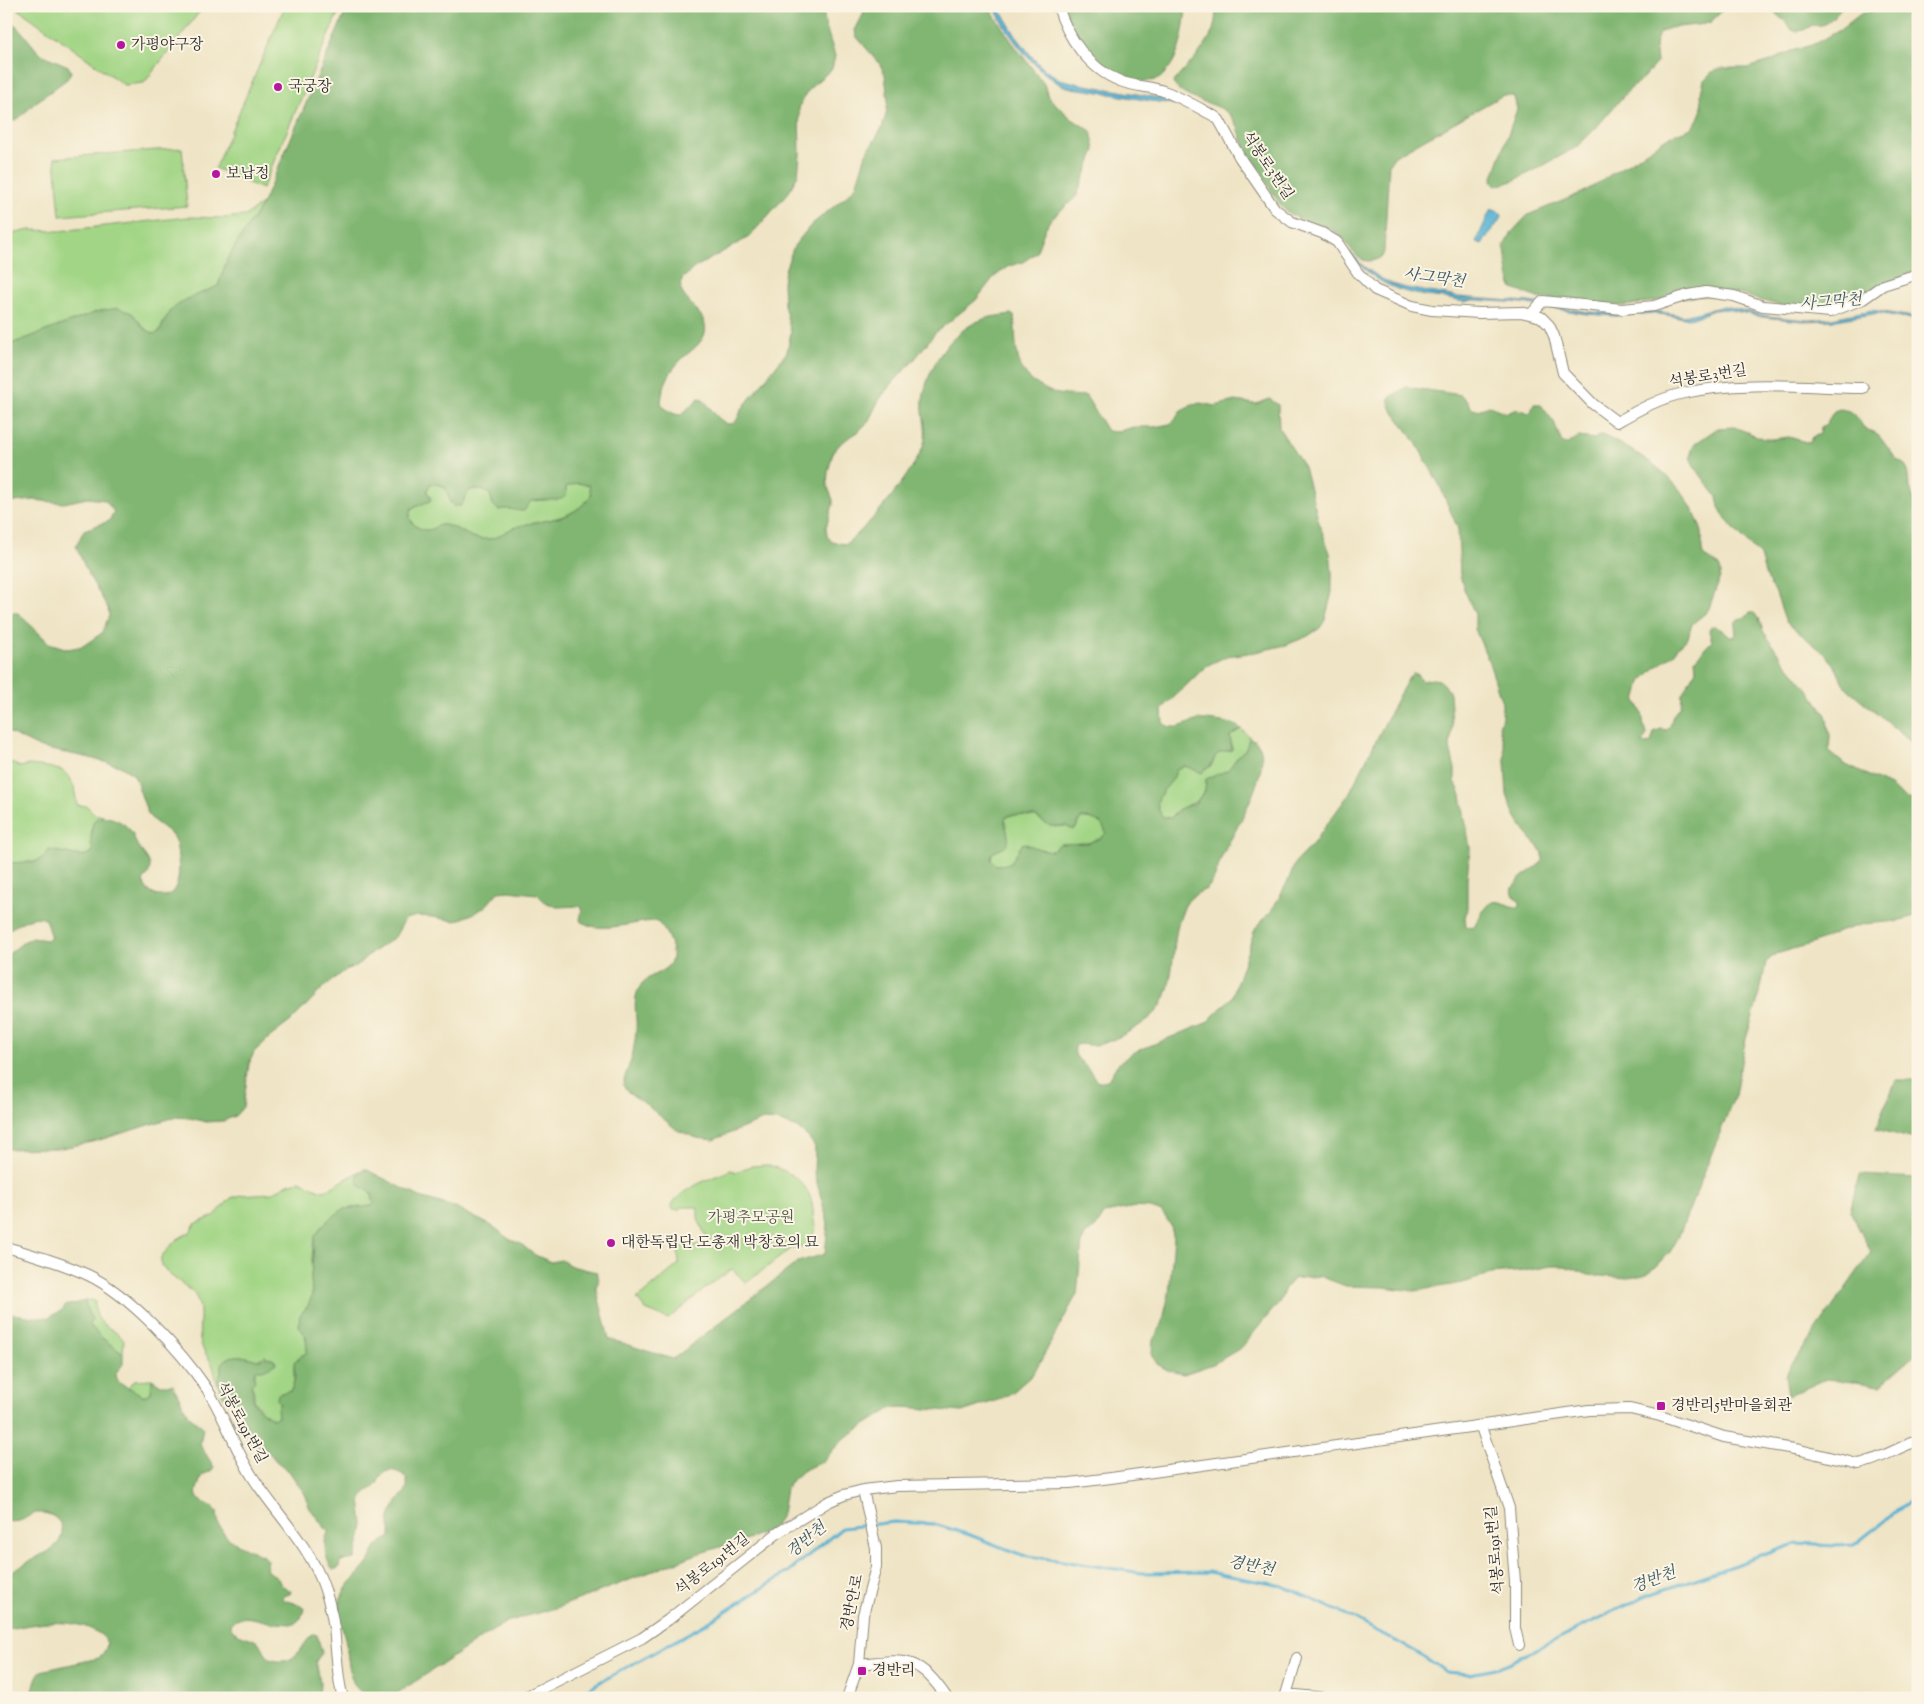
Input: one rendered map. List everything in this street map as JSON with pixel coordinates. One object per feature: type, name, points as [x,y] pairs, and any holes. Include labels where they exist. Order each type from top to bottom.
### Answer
[{"type":"street","name":"석봉로3번길","points":[[1058,6],[1061,18],[1072,39],[1094,65],[1120,81],[1167,92],[1214,116],[1223,125],[1240,158],[1275,209],[1292,222],[1322,232],[1337,242],[1358,273],[1375,290],[1412,306],[1432,310],[1455,313],[1533,312],[1541,317],[1549,325],[1554,336],[1563,373],[1593,404],[1617,422],[1665,398],[1713,388],[1748,385],[1863,388]]},
{"type":"street","points":[[1533,312],[1543,301],[1622,309],[1654,306],[1688,295],[1706,292],[1734,296],[1755,304],[1777,309],[1830,312],[1863,299],[1883,286],[1918,274]]},
{"type":"street","name":"석봉로191번길","points":[[6,1247],[53,1262],[88,1276],[112,1289],[133,1306],[160,1333],[207,1390],[222,1416],[242,1461],[273,1506],[300,1540],[324,1587],[335,1636],[338,1682],[343,1698]]},
{"type":"street","name":"석봉로191번길","points":[[523,1698],[642,1638],[668,1620],[778,1532],[828,1502],[863,1490],[930,1485],[1070,1483],[1481,1427],[1589,1410],[1630,1409],[1660,1416],[1724,1437],[1800,1450],[1858,1464],[1867,1463],[1900,1447],[1918,1441]]},
{"type":"street","name":"석봉로191번길","points":[[1481,1427],[1509,1508],[1515,1581],[1515,1628],[1519,1645]]},
{"type":"street","name":"경반안로","points":[[847,1698],[859,1664],[863,1615],[876,1567],[876,1548],[863,1490]]},
{"type":"street","points":[[1296,1658],[1285,1696],[1326,1698]]},
{"type":"street","points":[[859,1664],[904,1662],[914,1664],[931,1677],[947,1698]]},
{"type":"green space","name":"가평야구장","points":[[14,6],[204,6],[144,83],[124,85]]},
{"type":"green space","name":"국궁장","points":[[285,6],[341,6],[262,189],[215,168]]},
{"type":"green space","points":[[348,6],[822,6],[835,56],[832,69],[813,85],[805,95],[799,108],[800,155],[798,174],[789,192],[749,237],[694,268],[681,282],[681,289],[684,295],[704,321],[705,333],[699,343],[672,371],[665,383],[661,403],[670,412],[681,415],[699,398],[703,399],[722,421],[728,424],[733,423],[741,410],[787,352],[791,332],[784,305],[783,282],[785,270],[794,246],[811,225],[848,195],[856,186],[866,154],[882,128],[888,101],[885,74],[879,63],[856,36],[855,30],[863,15],[865,6],[991,6],[992,12],[1012,42],[1044,84],[1048,97],[1072,119],[1091,131],[1095,150],[1076,197],[1050,220],[1036,253],[1023,262],[1009,266],[993,278],[976,300],[935,333],[914,360],[888,388],[879,400],[868,422],[858,432],[842,442],[833,452],[827,485],[833,505],[826,527],[827,536],[832,542],[845,544],[854,537],[892,496],[914,464],[922,450],[925,439],[923,400],[925,388],[935,364],[950,342],[959,333],[981,320],[1011,314],[1014,316],[1017,355],[1024,372],[1038,385],[1053,393],[1086,396],[1107,431],[1115,432],[1134,427],[1154,427],[1170,424],[1181,411],[1200,403],[1215,406],[1235,401],[1256,404],[1270,399],[1278,405],[1279,428],[1304,467],[1320,526],[1330,553],[1332,572],[1332,592],[1325,620],[1320,628],[1308,636],[1286,645],[1227,656],[1206,666],[1162,710],[1163,723],[1172,727],[1202,720],[1233,724],[1241,729],[1230,736],[1232,750],[1218,754],[1210,767],[1205,768],[1202,773],[1185,766],[1177,769],[1173,779],[1159,797],[1159,811],[1163,817],[1171,818],[1181,808],[1194,804],[1205,791],[1206,779],[1228,770],[1246,749],[1249,738],[1259,745],[1262,758],[1253,793],[1223,854],[1216,874],[1207,889],[1190,899],[1184,908],[1178,924],[1171,976],[1164,1001],[1152,1016],[1119,1037],[1095,1045],[1076,1045],[1075,1053],[1077,1058],[1090,1071],[1097,1082],[1108,1080],[1117,1065],[1132,1053],[1206,1023],[1232,997],[1255,929],[1272,910],[1288,881],[1296,861],[1312,845],[1349,794],[1399,695],[1413,673],[1418,675],[1423,681],[1439,680],[1450,693],[1452,725],[1450,748],[1455,769],[1455,781],[1461,795],[1470,848],[1466,926],[1473,928],[1490,903],[1500,902],[1520,907],[1520,902],[1514,896],[1512,890],[1519,880],[1543,861],[1543,853],[1523,829],[1514,814],[1507,795],[1504,745],[1499,727],[1502,717],[1502,703],[1489,662],[1475,629],[1475,614],[1460,575],[1458,529],[1439,484],[1415,441],[1389,403],[1389,398],[1406,387],[1461,395],[1472,408],[1477,410],[1489,406],[1507,413],[1517,409],[1529,413],[1534,404],[1540,404],[1554,422],[1562,443],[1568,444],[1578,437],[1594,439],[1601,435],[1646,459],[1668,477],[1687,500],[1702,531],[1703,555],[1717,564],[1721,574],[1708,611],[1692,624],[1688,638],[1677,648],[1675,653],[1655,668],[1641,682],[1636,701],[1642,713],[1647,734],[1643,742],[1645,744],[1651,743],[1654,732],[1661,729],[1667,730],[1670,727],[1673,715],[1681,706],[1682,694],[1696,670],[1695,659],[1712,641],[1709,631],[1711,627],[1714,626],[1730,637],[1734,637],[1736,634],[1736,622],[1750,613],[1754,613],[1759,618],[1763,631],[1781,657],[1809,690],[1826,715],[1830,736],[1829,750],[1832,754],[1844,764],[1890,786],[1907,799],[1918,800],[1918,915],[1898,921],[1864,924],[1838,932],[1814,943],[1776,954],[1766,962],[1760,993],[1745,1042],[1735,1095],[1678,1238],[1670,1252],[1658,1265],[1644,1275],[1628,1278],[1589,1275],[1565,1266],[1551,1266],[1491,1274],[1463,1283],[1414,1291],[1384,1287],[1346,1286],[1319,1276],[1293,1279],[1285,1288],[1280,1301],[1241,1348],[1213,1364],[1184,1374],[1169,1371],[1157,1364],[1152,1353],[1153,1340],[1162,1324],[1169,1294],[1174,1238],[1170,1224],[1162,1212],[1151,1208],[1135,1207],[1105,1213],[1096,1227],[1085,1235],[1082,1242],[1077,1294],[1038,1366],[1032,1375],[1013,1392],[998,1400],[962,1412],[903,1407],[892,1408],[843,1439],[823,1461],[802,1471],[792,1480],[786,1488],[782,1514],[773,1528],[750,1538],[697,1554],[559,1607],[506,1622],[396,1694],[369,1695],[360,1691],[351,1677],[339,1605],[351,1582],[369,1562],[376,1547],[391,1537],[389,1525],[391,1514],[407,1489],[406,1478],[398,1472],[385,1472],[374,1487],[364,1494],[361,1504],[363,1522],[355,1559],[340,1561],[339,1568],[333,1570],[325,1550],[325,1541],[329,1530],[325,1528],[309,1507],[306,1496],[289,1471],[276,1461],[268,1451],[249,1441],[246,1425],[240,1412],[223,1396],[217,1383],[221,1366],[224,1361],[232,1356],[257,1360],[271,1358],[276,1362],[275,1364],[263,1370],[256,1370],[254,1374],[255,1380],[251,1385],[254,1402],[257,1407],[273,1419],[278,1417],[277,1409],[280,1403],[277,1399],[278,1394],[291,1391],[295,1378],[294,1362],[307,1352],[306,1337],[299,1326],[299,1321],[300,1315],[308,1306],[312,1296],[311,1276],[315,1236],[326,1222],[343,1209],[371,1206],[374,1203],[372,1194],[360,1186],[357,1177],[358,1172],[365,1169],[420,1197],[454,1207],[494,1227],[533,1254],[551,1262],[561,1260],[571,1266],[596,1272],[599,1280],[596,1287],[609,1339],[673,1359],[798,1262],[825,1254],[828,1223],[814,1172],[815,1147],[809,1138],[797,1128],[778,1121],[763,1120],[713,1140],[697,1138],[677,1130],[629,1093],[623,1085],[634,1044],[637,993],[644,981],[667,967],[672,958],[666,932],[659,924],[656,921],[596,927],[580,920],[582,910],[580,906],[557,907],[545,902],[537,894],[509,891],[498,892],[486,906],[456,921],[417,916],[405,919],[395,937],[367,956],[357,966],[347,969],[324,987],[291,1021],[254,1052],[249,1064],[243,1107],[235,1116],[223,1121],[206,1122],[175,1117],[93,1142],[61,1148],[6,1149],[6,956],[25,941],[32,938],[48,940],[51,938],[45,919],[40,918],[25,920],[6,931],[6,863],[35,862],[43,858],[49,850],[81,856],[90,854],[93,850],[91,841],[94,822],[97,818],[107,817],[119,821],[130,830],[138,847],[148,860],[150,869],[143,881],[149,891],[158,896],[168,895],[173,891],[178,882],[179,872],[176,842],[170,834],[150,817],[134,775],[120,766],[41,748],[6,731],[6,613],[18,613],[49,643],[68,649],[83,646],[102,633],[109,616],[108,608],[88,574],[76,546],[84,530],[109,521],[114,512],[105,500],[87,498],[64,503],[33,500],[6,503],[6,346],[99,311],[118,308],[132,313],[144,328],[154,334],[159,332],[171,310],[185,300],[218,286],[227,260],[263,203]],"holes":[[[577,483],[589,485],[591,495],[575,511],[555,519],[513,528],[491,539],[476,538],[452,527],[441,525],[429,530],[420,529],[413,524],[410,517],[412,508],[430,501],[431,499],[427,491],[430,484],[444,486],[453,506],[461,506],[468,492],[472,489],[483,490],[490,494],[493,505],[498,510],[524,511],[531,501],[562,499],[566,495],[566,487]],[[1011,815],[1035,816],[1050,826],[1066,826],[1073,830],[1077,827],[1077,823],[1081,818],[1089,818],[1100,823],[1106,833],[1101,838],[1088,843],[1060,844],[1052,851],[1039,849],[1023,843],[1010,864],[996,865],[991,860],[992,853],[1007,845],[1008,838],[1005,820],[1006,817]]]},
{"type":"green space","points":[[1062,6],[1187,6],[1181,42],[1175,58],[1162,77],[1147,81],[1120,78],[1095,62],[1081,46],[1070,27]]},
{"type":"green space","points":[[1217,6],[1727,6],[1711,22],[1669,28],[1659,33],[1655,44],[1657,62],[1626,93],[1594,130],[1577,147],[1513,181],[1496,186],[1492,180],[1517,109],[1514,97],[1510,95],[1503,95],[1395,156],[1389,164],[1384,252],[1382,257],[1367,261],[1357,256],[1338,234],[1332,230],[1298,218],[1286,211],[1246,149],[1237,126],[1229,114],[1223,109],[1184,94],[1173,83],[1210,38],[1214,27]]},
{"type":"green space","points":[[1771,6],[1843,6],[1826,23],[1812,25],[1798,31],[1789,28]]},
{"type":"green space","points":[[1872,6],[1918,6],[1918,270],[1862,294],[1822,306],[1781,306],[1736,293],[1668,299],[1625,306],[1538,298],[1513,289],[1509,279],[1504,246],[1512,232],[1528,215],[1584,192],[1670,136],[1692,128],[1702,109],[1701,93],[1704,80],[1713,71],[1723,68],[1747,68],[1771,61],[1789,52],[1814,44],[1840,30],[1863,12],[1870,11]]},
{"type":"green space","points":[[6,19],[18,27],[39,53],[68,66],[71,72],[67,79],[35,103],[19,118],[6,125]]},
{"type":"green space","points":[[182,148],[187,206],[60,216],[55,158]]},
{"type":"green space","points":[[263,203],[227,260],[218,286],[185,300],[165,318],[159,332],[154,334],[144,328],[132,313],[99,311],[6,346],[6,235],[30,230],[59,231],[188,217],[223,218],[245,216]]},
{"type":"green space","points":[[1840,409],[1849,411],[1858,418],[1863,427],[1879,436],[1897,460],[1905,465],[1909,486],[1918,510],[1918,748],[1848,689],[1834,664],[1824,653],[1786,622],[1775,591],[1767,580],[1760,556],[1725,518],[1719,507],[1717,497],[1694,466],[1690,457],[1696,443],[1718,428],[1734,427],[1765,439],[1789,437],[1809,443],[1812,437],[1820,434],[1821,427],[1826,424],[1834,411]]},
{"type":"green space","points":[[577,483],[589,485],[591,495],[576,510],[558,518],[516,527],[492,539],[476,538],[453,527],[441,525],[429,530],[420,529],[413,524],[410,517],[412,508],[421,505],[430,496],[427,491],[430,484],[442,486],[448,494],[450,503],[469,491],[479,490],[490,494],[493,505],[498,510],[512,508],[521,511],[531,501],[558,500],[566,491],[566,487]]},
{"type":"green space","points":[[1241,729],[1251,738],[1246,749],[1228,770],[1207,779],[1205,791],[1197,801],[1177,810],[1171,818],[1163,817],[1158,806],[1159,797],[1173,779],[1177,769],[1185,766],[1199,771],[1210,767],[1217,753],[1232,749],[1230,736]]},
{"type":"green space","points":[[6,760],[20,767],[29,765],[63,771],[70,778],[74,787],[77,805],[87,806],[94,814],[104,816],[93,826],[91,840],[93,850],[90,854],[81,856],[49,850],[35,862],[6,863]]},
{"type":"green space","points":[[1011,815],[1035,816],[1055,827],[1066,826],[1075,829],[1081,818],[1089,818],[1100,823],[1106,833],[1101,838],[1088,843],[1060,844],[1052,851],[1039,849],[1023,843],[1010,864],[996,865],[991,860],[992,853],[1003,848],[1007,832],[1005,819]]},
{"type":"green space","points":[[1896,1080],[1918,1080],[1918,1140],[1876,1129]]},
{"type":"green space","name":"가평추모공원","points":[[767,1165],[789,1173],[796,1178],[810,1196],[816,1227],[809,1245],[792,1248],[746,1283],[732,1269],[668,1319],[646,1310],[637,1299],[679,1264],[678,1247],[709,1243],[698,1219],[698,1207],[680,1207],[679,1210],[671,1209],[679,1196],[706,1180],[731,1170],[736,1172],[751,1166]]},
{"type":"green space","points":[[358,1172],[360,1183],[372,1194],[374,1203],[371,1206],[343,1209],[320,1228],[313,1245],[312,1296],[308,1306],[300,1315],[307,1352],[298,1358],[295,1363],[293,1386],[287,1393],[280,1393],[278,1417],[273,1419],[262,1411],[254,1401],[254,1392],[251,1384],[254,1381],[256,1370],[276,1362],[265,1356],[257,1360],[242,1356],[232,1356],[224,1361],[221,1366],[217,1383],[213,1366],[200,1340],[198,1300],[191,1290],[164,1269],[161,1257],[176,1240],[190,1232],[195,1224],[214,1216],[231,1198],[241,1195],[272,1193],[290,1183],[300,1181],[322,1191],[327,1190]]},
{"type":"green space","points":[[1859,1175],[1918,1178],[1918,1353],[1881,1385],[1826,1379],[1788,1396],[1785,1375],[1871,1252],[1850,1211]]},
{"type":"green space","points":[[91,1300],[95,1302],[95,1310],[100,1321],[124,1340],[123,1354],[101,1337],[90,1325],[92,1319],[88,1313],[85,1301]]},
{"type":"green space","points":[[85,1301],[88,1313],[92,1319],[91,1327],[123,1354],[123,1364],[116,1373],[117,1380],[144,1396],[151,1393],[152,1379],[161,1385],[173,1385],[188,1415],[203,1427],[200,1445],[214,1467],[200,1478],[197,1490],[198,1498],[217,1511],[220,1527],[228,1538],[268,1560],[266,1570],[277,1577],[281,1585],[291,1591],[290,1594],[283,1596],[283,1600],[301,1605],[304,1609],[301,1618],[294,1624],[274,1623],[245,1617],[234,1620],[230,1624],[231,1628],[238,1634],[256,1641],[269,1659],[277,1661],[290,1659],[313,1634],[317,1635],[322,1653],[316,1661],[320,1682],[319,1698],[28,1698],[41,1671],[99,1658],[107,1644],[101,1635],[90,1629],[67,1623],[43,1623],[6,1629],[6,1574],[52,1549],[58,1543],[62,1530],[57,1520],[45,1513],[35,1513],[18,1521],[6,1521],[6,1313],[42,1318],[49,1317],[61,1311],[65,1306]]},
{"type":"green space","points":[[152,1379],[152,1389],[149,1395],[140,1395],[128,1387],[135,1380]]},
{"type":"water","points":[[994,6],[998,6],[1016,36],[1033,58],[1044,69],[1059,79],[1183,102],[1192,106],[1076,89],[1060,84],[1040,69],[1022,50],[999,17]]},
{"type":"water","points":[[1491,209],[1501,213],[1502,217],[1482,244],[1476,242]]},
{"type":"water","points":[[1350,252],[1363,266],[1392,284],[1457,297],[1529,302],[1588,312],[1655,311],[1684,316],[1724,306],[1766,316],[1809,320],[1832,318],[1872,310],[1918,318],[1918,320],[1878,313],[1836,320],[1803,321],[1762,317],[1726,309],[1713,310],[1696,317],[1685,318],[1654,313],[1616,316],[1587,314],[1522,303],[1473,300],[1464,302],[1397,289],[1372,275],[1349,254]]},
{"type":"waterway","name":"경반천","points":[[571,1698],[709,1622],[788,1572],[842,1528],[894,1522],[934,1524],[970,1535],[1022,1555],[1142,1573],[1209,1572],[1283,1586],[1351,1617],[1420,1654],[1446,1672],[1469,1674],[1496,1669],[1643,1597],[1795,1544],[1854,1545],[1918,1494]]},
{"type":"place","name":"가평야구장","points":[[121,45]]},
{"type":"place","name":"국궁장","points":[[278,87]]},
{"type":"place","name":"보납정","points":[[216,174]]},
{"type":"place","name":"대한독립단 도총재 박창호의 묘","points":[[611,1243]]},
{"type":"place","name":"경반리5반마을회관","points":[[1661,1406]]},
{"type":"place","name":"경반리","points":[[862,1671]]},
{"type":"water label","name":"사그막천","points":[[1434,279]]},
{"type":"water label","name":"사그막천","points":[[1831,303]]}]
